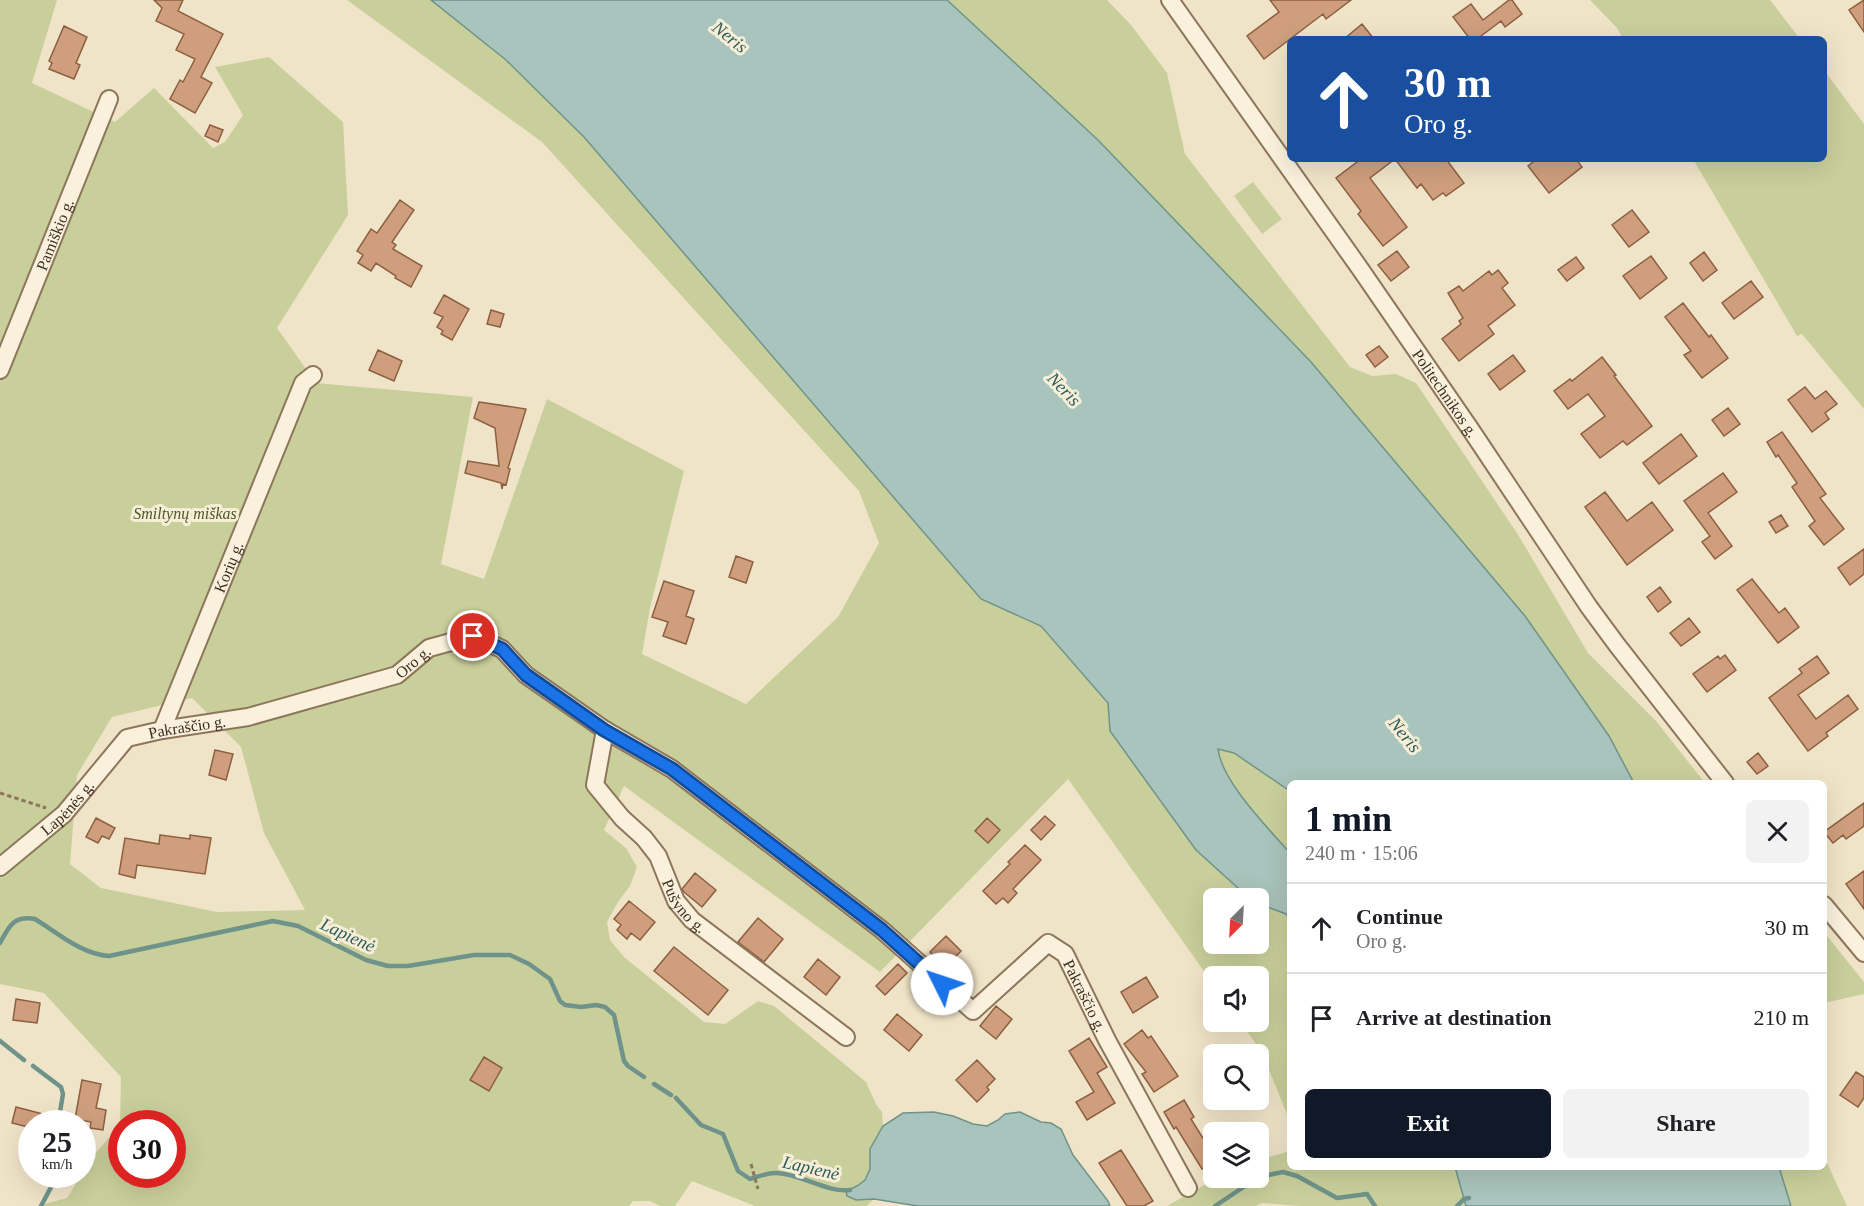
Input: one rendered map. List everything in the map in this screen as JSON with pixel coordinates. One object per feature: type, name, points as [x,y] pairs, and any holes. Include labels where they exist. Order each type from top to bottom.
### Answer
[{"type":"street","name":"Politechnikos g.","points":[[1170,0],[1361,270],[1589,607],[1723,780]]},
{"type":"street","name":"Pamiškio g.","points":[[0,370],[108,99]]},
{"type":"street","name":"Korių g.","points":[[162,729],[303,383],[313,375]]},
{"type":"street","name":"Oro g.","points":[[248,717],[397,675],[429,648],[473,636],[502,649],[526,675],[604,730],[672,769],[882,930]]},
{"type":"street","name":"Pakraščio g.","points":[[127,738],[162,729],[248,717]]},
{"type":"street","name":"Pušyno g.","points":[[604,730],[595,785],[658,856],[676,901],[692,920],[846,1037]]},
{"type":"street","name":"Lapėnės g.","points":[[0,867],[64,814],[127,738]]},
{"type":"street","points":[[1827,909],[1864,953]]},
{"type":"street","name":"Pakraščio g.","points":[[882,930],[972,1011],[1048,943],[1065,954],[1107,1040],[1188,1188]]},
{"type":"path","points":[[0,793],[64,814]]},
{"type":"path","points":[[752,1164],[758,1189]]},
{"type":"green space","name":"Smiltynų miškas","points":[[0,0],[57,0],[32,83],[115,122],[154,88],[213,148],[225,142],[243,115],[215,67],[269,57],[343,122],[348,215],[277,328],[316,383],[473,397],[441,564],[484,579],[547,399],[684,471],[650,608],[642,654],[746,704],[838,617],[879,543],[859,491],[542,142],[347,0],[431,0],[506,60],[584,137],[981,599],[1041,626],[1108,703],[1110,731],[1196,850],[1238,888],[1203,888],[1203,954],[1269,954],[1269,908],[1287,915],[1287,1114],[1269,1070],[1269,1044],[1256,1044],[1247,1032],[1269,1032],[1269,966],[1203,966],[1203,970],[1068,779],[880,972],[624,786],[604,830],[626,848],[637,867],[630,886],[607,922],[610,940],[624,957],[704,1022],[725,1024],[758,1001],[774,1006],[866,1082],[882,1112],[883,1126],[870,1149],[870,1169],[865,1180],[857,1186],[856,1200],[874,1199],[867,1206],[755,1206],[692,1181],[675,1206],[660,1206],[650,1201],[633,1201],[629,1206],[37,1206],[67,1198],[73,1188],[96,1188],[96,1153],[108,1139],[108,1188],[186,1188],[186,1110],[120,1110],[121,1077],[44,993],[0,984]],"holes":[[[192,698],[241,747],[264,833],[305,910],[217,912],[101,888],[70,864],[77,775],[112,717]]]},
{"type":"green space","points":[[947,0],[1107,0],[1131,25],[1167,73],[1185,154],[1350,367],[1372,376],[1396,374],[1416,383],[1517,533],[1588,653],[1656,721],[1703,780],[1632,780],[1609,736],[1525,616],[1311,362],[1098,140]]},
{"type":"green space","points":[[1590,0],[1770,0],[1798,36],[1621,36],[1617,28]]},
{"type":"green space","points":[[1827,74],[1864,124],[1864,409],[1802,334],[1797,336],[1695,162],[1827,162]]},
{"type":"green space","points":[[1253,182],[1282,219],[1262,234],[1234,196]]},
{"type":"green space","points":[[1218,749],[1233,752],[1287,789],[1287,850],[1237,791],[1222,763]]},
{"type":"green space","points":[[1827,936],[1864,982],[1864,994],[1827,1002]]},
{"type":"green space","points":[[1287,1152],[1287,1170],[1456,1170],[1466,1206],[1299,1206],[1262,1203],[1256,1206],[1167,1206],[1203,1186],[1203,1188],[1269,1188],[1269,1157]]},
{"type":"green space","points":[[1827,1163],[1847,1206],[1791,1206],[1780,1170],[1827,1170]]},
{"type":"water","name":"Neris","points":[[431,0],[947,0],[1098,140],[1311,362],[1525,616],[1609,736],[1632,780],[1287,780],[1287,789],[1234,753],[1218,749],[1221,762],[1237,790],[1287,850],[1287,915],[1269,908],[1269,888],[1238,888],[1196,850],[1110,731],[1108,703],[1041,626],[981,599],[584,137],[506,60]]},
{"type":"water","points":[[934,1112],[987,1126],[1005,1114],[1020,1112],[1041,1122],[1051,1123],[1061,1129],[1073,1155],[1110,1206],[918,1206],[874,1199],[856,1200],[847,1196],[846,1191],[865,1180],[870,1169],[870,1149],[883,1126],[903,1113]]},
{"type":"water","points":[[1456,1170],[1780,1170],[1791,1206],[1466,1206]]},
{"type":"building","points":[[154,0],[183,0],[178,11],[223,34],[201,77],[212,83],[195,113],[170,99],[180,80],[183,82],[195,59],[176,50],[184,34],[156,21],[162,8]]},
{"type":"building","points":[[1270,0],[1351,0],[1326,19],[1323,14],[1294,36],[1287,36],[1287,41],[1264,59],[1247,36],[1279,12]]},
{"type":"building","points":[[1509,0],[1512,0],[1522,14],[1505,27],[1501,21],[1481,36],[1468,36],[1453,17],[1471,4],[1483,20]]},
{"type":"building","points":[[1864,0],[1864,32],[1849,10]]},
{"type":"building","points":[[1362,24],[1372,36],[1348,36]]},
{"type":"building","points":[[64,26],[87,37],[76,63],[80,65],[74,79],[49,69],[52,63],[49,61]]},
{"type":"building","points":[[210,125],[223,130],[218,142],[205,136]]},
{"type":"building","points":[[1357,162],[1391,162],[1370,178],[1407,227],[1383,246],[1358,214],[1361,211],[1336,178]]},
{"type":"building","points":[[1397,162],[1448,162],[1464,183],[1446,196],[1443,193],[1433,200],[1421,184],[1417,188]]},
{"type":"building","points":[[1533,162],[1578,162],[1582,167],[1549,193],[1528,166]]},
{"type":"building","points":[[400,200],[414,210],[392,242],[396,245],[393,249],[422,266],[411,287],[376,263],[371,271],[358,263],[363,255],[357,251],[371,229],[377,233]]},
{"type":"building","points":[[1632,210],[1649,232],[1629,247],[1612,225]]},
{"type":"building","points":[[1397,251],[1409,267],[1391,281],[1378,265]]},
{"type":"building","points":[[1704,252],[1717,270],[1703,281],[1690,263]]},
{"type":"building","points":[[1651,256],[1667,278],[1640,299],[1623,276]]},
{"type":"building","points":[[1576,257],[1584,268],[1567,281],[1558,270]]},
{"type":"building","points":[[1498,270],[1508,283],[1502,288],[1515,305],[1488,326],[1494,334],[1459,361],[1442,339],[1461,324],[1459,321],[1463,318],[1448,293],[1459,286],[1463,291],[1489,271],[1492,275]]},
{"type":"building","points":[[1751,281],[1763,297],[1734,319],[1722,303]]},
{"type":"building","points":[[444,295],[469,309],[452,340],[441,334],[443,331],[437,327],[443,317],[434,313]]},
{"type":"building","points":[[1683,303],[1728,358],[1702,378],[1684,355],[1691,351],[1665,317]]},
{"type":"building","points":[[491,310],[504,314],[500,327],[487,324]]},
{"type":"building","points":[[1379,346],[1388,357],[1375,367],[1366,355]]},
{"type":"building","points":[[378,350],[402,361],[394,381],[369,370]]},
{"type":"building","points":[[1513,355],[1525,371],[1500,390],[1488,374]]},
{"type":"building","points":[[1602,357],[1652,426],[1627,445],[1623,441],[1600,458],[1581,434],[1605,416],[1588,394],[1568,409],[1554,391],[1570,379],[1572,381]]},
{"type":"building","points":[[1805,387],[1815,399],[1826,391],[1837,404],[1825,413],[1829,419],[1812,432],[1788,400]]},
{"type":"building","points":[[479,402],[526,409],[508,468],[510,469],[506,485],[503,484],[502,489],[501,483],[465,473],[468,461],[499,466],[495,428],[474,418]]},
{"type":"building","points":[[1728,408],[1740,424],[1724,436],[1712,420]]},
{"type":"building","points":[[1782,432],[1826,494],[1820,498],[1844,529],[1824,545],[1809,526],[1815,521],[1792,487],[1797,483],[1767,442]]},
{"type":"building","points":[[1681,434],[1697,456],[1659,484],[1643,463]]},
{"type":"building","points":[[1723,473],[1737,492],[1708,513],[1732,546],[1715,559],[1702,542],[1710,536],[1684,501]]},
{"type":"building","points":[[1605,492],[1627,521],[1652,502],[1673,530],[1627,565],[1585,507]]},
{"type":"building","points":[[1781,515],[1788,526],[1776,533],[1769,522]]},
{"type":"building","points":[[1864,549],[1864,574],[1850,585],[1838,568]]},
{"type":"building","points":[[736,556],[753,562],[746,583],[729,577]]},
{"type":"building","points":[[1752,579],[1779,613],[1785,608],[1799,627],[1778,643],[1737,590]]},
{"type":"building","points":[[664,581],[694,591],[686,616],[694,619],[686,644],[663,636],[668,622],[652,617]]},
{"type":"building","points":[[1660,587],[1671,602],[1658,612],[1647,597]]},
{"type":"building","points":[[1689,618],[1700,632],[1681,646],[1670,633]]},
{"type":"building","points":[[1725,655],[1736,670],[1707,692],[1693,674],[1718,656],[1720,659]]},
{"type":"building","points":[[1817,656],[1829,673],[1798,695],[1816,719],[1848,695],[1858,709],[1826,733],[1828,736],[1808,751],[1769,698],[1802,673],[1799,669]]},
{"type":"building","points":[[215,750],[233,754],[226,780],[209,775]]},
{"type":"building","points":[[1758,753],[1768,766],[1757,774],[1747,762]]},
{"type":"building","points":[[1864,803],[1864,826],[1846,839],[1843,835],[1833,843],[1827,836],[1827,830]]},
{"type":"building","points":[[1045,816],[1055,825],[1041,840],[1031,830]]},
{"type":"building","points":[[96,818],[115,828],[109,839],[102,836],[98,843],[86,837]]},
{"type":"building","points":[[987,818],[1000,830],[988,843],[975,831]]},
{"type":"building","points":[[160,835],[190,839],[190,835],[211,838],[205,874],[137,865],[135,878],[119,874],[125,838],[159,844]]},
{"type":"building","points":[[1025,845],[1041,860],[1013,889],[1017,893],[1008,903],[1003,898],[996,904],[983,891]]},
{"type":"building","points":[[1864,871],[1864,909],[1846,884]]},
{"type":"building","points":[[695,873],[716,890],[702,907],[682,889]]},
{"type":"building","points":[[629,901],[655,922],[640,940],[631,933],[627,939],[617,930],[621,925],[614,919]]},
{"type":"building","points":[[758,918],[783,939],[764,962],[738,942]]},
{"type":"building","points":[[946,936],[961,951],[945,967],[930,952]]},
{"type":"building","points":[[674,947],[728,990],[708,1015],[654,971]]},
{"type":"building","points":[[818,959],[840,977],[826,995],[804,977]]},
{"type":"building","points":[[898,964],[907,973],[885,995],[876,986]]},
{"type":"building","points":[[1146,977],[1158,997],[1133,1013],[1121,992]]},
{"type":"building","points":[[16,999],[40,1003],[37,1023],[13,1020]]},
{"type":"building","points":[[996,1006],[1012,1019],[996,1039],[980,1026]]},
{"type":"building","points":[[897,1014],[922,1035],[909,1051],[884,1030]]},
{"type":"building","points":[[1142,1030],[1148,1038],[1151,1036],[1178,1076],[1154,1092],[1142,1074],[1146,1072],[1124,1044]]},
{"type":"building","points":[[1089,1038],[1107,1067],[1097,1073],[1115,1103],[1087,1120],[1076,1102],[1094,1092],[1069,1051]]},
{"type":"building","points":[[484,1057],[502,1068],[489,1091],[470,1080]]},
{"type":"building","points":[[977,1060],[995,1079],[987,1087],[989,1090],[977,1102],[956,1080]]},
{"type":"building","points":[[1856,1072],[1864,1077],[1864,1098],[1858,1107],[1840,1095]]},
{"type":"building","points":[[82,1080],[101,1084],[96,1108],[106,1110],[103,1130],[96,1129],[96,1110],[77,1110]]},
{"type":"building","points":[[1184,1100],[1194,1117],[1191,1119],[1203,1138],[1203,1168],[1176,1127],[1174,1129],[1164,1112]]},
{"type":"building","points":[[16,1107],[28,1110],[18,1110],[18,1124],[12,1123]]},
{"type":"building","points":[[1121,1150],[1153,1201],[1144,1206],[1127,1206],[1099,1163]]},
{"type":"waterway","name":"Lapienė","points":[[0,943],[13,923],[28,918],[35,919],[79,947],[109,956],[273,921],[298,926],[366,960],[388,966],[408,966],[474,955],[510,955],[529,964],[550,979],[560,1001],[565,1005],[581,1007],[596,1005],[605,1007],[614,1015],[624,1061],[644,1077]]},
{"type":"waterway","name":"Lapienė","points":[[0,1041],[24,1060]]},
{"type":"waterway","name":"Lapienė","points":[[33,1066],[61,1087],[63,1094],[60,1110]]},
{"type":"waterway","name":"Lapienė","points":[[654,1084],[671,1095]]},
{"type":"waterway","name":"Lapienė","points":[[676,1098],[701,1125],[723,1134],[738,1171],[750,1179],[777,1173],[795,1176],[832,1189],[850,1190]]},
{"type":"waterway","name":"Lapienė","points":[[1269,1175],[1283,1172],[1297,1176],[1337,1198],[1367,1194],[1375,1206]]},
{"type":"waterway","name":"Lapienė","points":[[41,1206],[51,1188]]},
{"type":"waterway","name":"Lapienė","points":[[1215,1206],[1242,1188]]},
{"type":"waterway","name":"Lapienė","points":[[1457,1206],[1464,1199],[1469,1198]]},
{"type":"route","points":[[473,636],[502,649],[526,675],[604,730],[672,769],[882,930],[942,984]]}]
